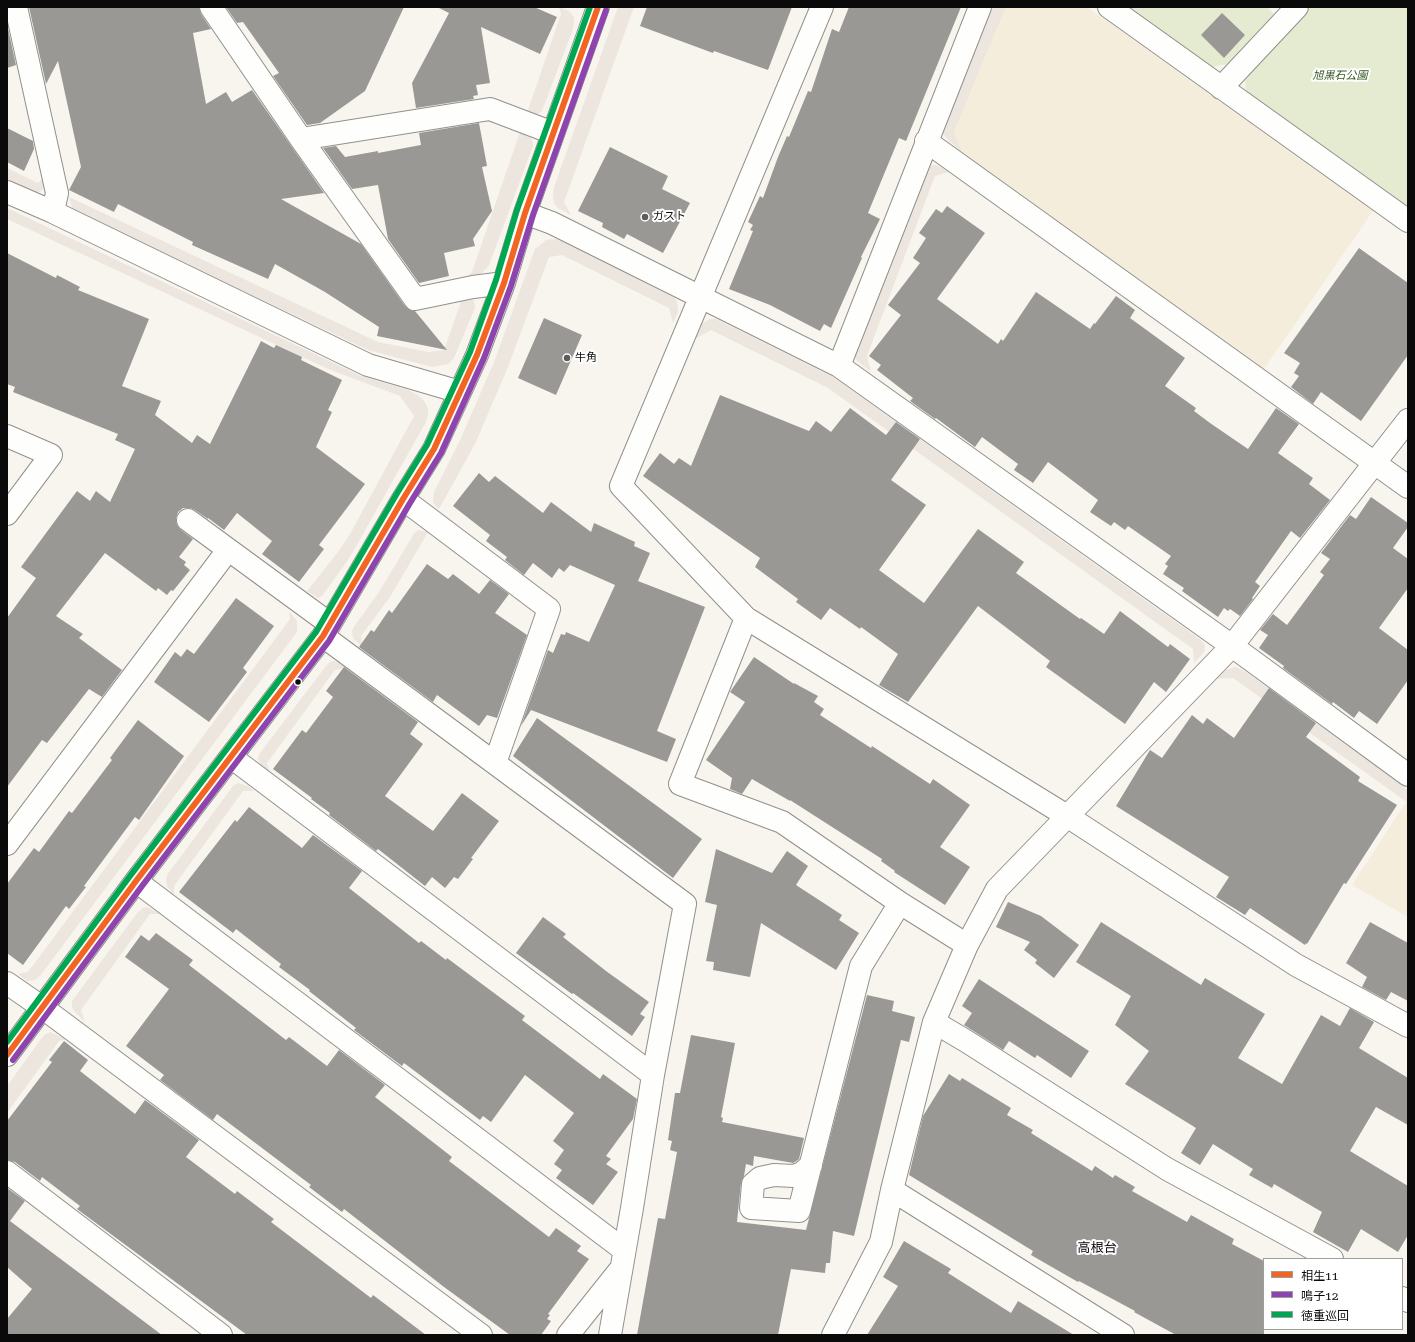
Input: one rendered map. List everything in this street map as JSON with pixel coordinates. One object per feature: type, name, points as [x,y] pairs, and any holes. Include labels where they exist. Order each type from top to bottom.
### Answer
[{"type":"street","points":[[16,7],[57,193],[53,212]]},
{"type":"street","points":[[211,7],[301,139],[416,299],[473,287],[504,283]]},
{"type":"street","points":[[7,1056],[136,881],[327,630],[434,448],[477,355],[504,283],[525,213],[596,7]]},
{"type":"street","points":[[822,7],[621,486],[746,618],[1067,816],[1296,965],[1408,1026]]},
{"type":"street","points":[[839,366],[926,141],[980,7]]},
{"type":"street","points":[[1109,7],[1408,221]]},
{"type":"street","points":[[1221,88],[1297,7]]},
{"type":"street","points":[[301,139],[490,109],[553,133]]},
{"type":"street","points":[[926,141],[1408,487]]},
{"type":"street","points":[[7,192],[53,212],[368,365],[460,392]]},
{"type":"street","points":[[525,213],[552,223],[839,366],[1232,646],[1408,775]]},
{"type":"street","points":[[833,1335],[881,1242],[892,1190],[934,1022],[967,945],[998,888],[1232,646],[1408,420]]},
{"type":"street","points":[[7,436],[51,455],[7,514]]},
{"type":"street","points":[[403,499],[549,609],[495,763]]},
{"type":"street","points":[[188,520],[228,550],[495,763],[686,904],[653,1075],[610,1335]]},
{"type":"street","points":[[7,844],[228,550]]},
{"type":"street","points":[[746,618],[680,784],[782,822],[900,903],[967,945]]},
{"type":"street","points":[[231,758],[653,1075]]},
{"type":"street","points":[[136,881],[622,1259]]},
{"type":"street","points":[[811,1165],[861,966],[900,903]]},
{"type":"street","points":[[7,983],[43,1008],[481,1335]]},
{"type":"street","points":[[934,1022],[1167,1169],[1330,1258]]},
{"type":"street","points":[[7,1172],[221,1335]]},
{"type":"street","points":[[892,1190],[1123,1335]]},
{"type":"street","points":[[568,1335],[622,1259]]},
{"type":"shaded area","points":[[559,7],[569,11],[574,17],[572,32],[542,111],[536,116],[522,113],[528,110],[561,14]]},
{"type":"shaded area","points":[[618,7],[634,7],[564,202],[571,215],[558,208],[554,203],[554,187]]},
{"type":"shaded area","points":[[991,7],[1006,7],[954,132],[962,152],[943,134],[943,127]]},
{"type":"shaded area","points":[[1006,7],[1087,7],[1373,211],[1264,369],[962,152],[954,132]]},
{"type":"shaded area","points":[[517,128],[526,133],[532,140],[533,146],[489,265],[481,274],[467,277],[472,272],[520,132]]},
{"type":"shaded area","points":[[932,165],[937,165],[949,172],[935,176],[867,356],[871,372],[856,360],[855,355],[928,168]]},
{"type":"shaded area","points":[[7,168],[38,183],[46,175],[46,184],[38,193],[31,192],[7,180]]},
{"type":"shaded area","points":[[69,197],[378,342],[429,352],[444,350],[463,296],[474,301],[475,308],[454,358],[448,364],[432,367],[368,350],[73,211]]},
{"type":"shaded area","points":[[7,208],[359,375],[408,390],[418,395],[425,402],[428,409],[426,422],[348,560],[322,596],[318,598],[307,591],[338,552],[350,534],[414,416],[400,396],[328,369],[7,219]]},
{"type":"shaded area","points":[[556,239],[565,242],[675,298],[678,312],[673,323],[669,308],[562,255],[549,257],[508,367],[475,444],[439,509],[435,506],[433,501],[434,492],[461,438],[494,362],[535,249],[546,240]]},
{"type":"shaded area","points":[[710,319],[716,319],[833,377],[1201,640],[1205,646],[1204,652],[1194,663],[1193,649],[828,388],[711,330],[695,339],[701,324]]},
{"type":"shaded area","points":[[418,530],[428,532],[390,597],[361,636],[362,647],[353,638],[353,628],[379,592],[415,532]]},
{"type":"shaded area","points":[[289,611],[297,621],[297,632],[40,976],[35,980],[28,981],[23,978],[18,974],[28,972],[290,619]]},
{"type":"shaded area","points":[[334,661],[347,668],[335,670],[267,763],[270,773],[260,764],[258,758],[260,753],[326,666],[330,662]]},
{"type":"shaded area","points":[[1235,667],[1250,675],[1408,790],[1408,803],[1233,678],[1216,679],[1224,671]]},
{"type":"shaded area","points":[[238,783],[248,786],[254,791],[243,791],[174,886],[174,895],[167,886],[167,875],[233,786]]},
{"type":"shaded area","points":[[1406,802],[1408,803],[1408,917],[1352,885]]},
{"type":"shaded area","points":[[147,907],[160,914],[150,914],[81,1010],[85,1022],[74,1011],[72,1001],[138,912]]},
{"type":"shaded area","points":[[50,1032],[66,1039],[59,1041],[7,1113],[7,1086],[44,1035]]},
{"type":"green space","points":[[1133,7],[1267,7],[1274,14],[1227,64],[1212,67],[1132,9]]},
{"type":"green space","name":"旭黒石公園","points":[[1311,7],[1408,7],[1408,208],[1246,93],[1245,76]]},
{"type":"building","points":[[29,7],[199,7],[201,14],[211,29],[193,33],[206,104],[226,92],[232,102],[252,90],[324,193],[281,199],[361,244],[405,306],[410,310],[415,311],[447,350],[377,336],[379,327],[325,292],[275,264],[268,279],[192,245],[193,242],[118,204],[114,212],[69,190],[81,167],[58,61],[46,84]]},
{"type":"building","points":[[226,7],[404,7],[365,91],[320,123],[307,125],[273,76],[279,73],[243,22],[237,23]]},
{"type":"building","points":[[437,7],[534,7],[557,17],[540,54],[481,27],[490,83],[476,85],[478,95],[473,96],[474,99],[416,108],[412,83],[449,13]]},
{"type":"building","points":[[647,7],[792,7],[768,70],[714,51],[713,53],[640,26]]},
{"type":"building","points":[[849,7],[961,7],[906,141],[899,138],[868,213],[880,219],[861,257],[862,258],[831,328],[824,324],[820,331],[770,305],[729,289],[753,231],[750,230],[753,225],[748,222],[760,196],[763,198],[778,157],[787,136],[789,137],[808,91],[811,92],[832,29],[839,32]]},
{"type":"building","points":[[1222,13],[1245,35],[1224,58],[1201,35]]},
{"type":"building","points":[[7,24],[16,65],[7,68]]},
{"type":"building","points":[[479,123],[487,166],[482,167],[492,211],[473,239],[475,246],[444,253],[449,276],[419,283],[388,239],[378,185],[352,189],[323,148],[336,146],[345,157],[378,151],[378,153],[421,145],[419,133]]},
{"type":"building","points":[[7,128],[33,141],[34,149],[24,171],[7,162]]},
{"type":"building","points":[[610,147],[668,176],[662,189],[690,203],[663,253],[627,234],[624,239],[602,227],[603,223],[578,211]]},
{"type":"building","points":[[947,206],[985,233],[937,299],[998,344],[1001,339],[1003,341],[1036,292],[1090,329],[1116,296],[1135,310],[1130,318],[1185,358],[1165,386],[1196,408],[1194,411],[1210,423],[1248,449],[1276,408],[1299,424],[1278,453],[1313,478],[1309,484],[1330,500],[1300,538],[1291,531],[1255,582],[1260,586],[1252,598],[1253,599],[1240,616],[1230,609],[1228,611],[1224,608],[1218,617],[1182,591],[1184,588],[1163,574],[1168,566],[1165,564],[1171,556],[1128,526],[1125,530],[1114,522],[1111,526],[1090,512],[1098,500],[1048,462],[1033,483],[1014,470],[1018,464],[982,437],[975,447],[910,401],[913,398],[877,370],[881,365],[869,356],[901,315],[888,305],[920,263],[913,258],[926,238],[919,233],[936,209],[942,213]]},
{"type":"building","points":[[1359,248],[1408,283],[1408,355],[1361,421],[1321,392],[1313,404],[1291,387],[1299,376],[1294,373],[1300,363],[1284,353]]},
{"type":"building","points":[[7,253],[56,278],[57,275],[80,287],[78,290],[149,319],[122,386],[161,401],[155,415],[192,443],[197,435],[210,444],[261,341],[274,348],[276,345],[302,357],[301,360],[342,380],[328,410],[332,412],[316,447],[365,484],[319,545],[324,549],[299,582],[262,554],[272,541],[237,513],[224,530],[208,518],[190,508],[183,508],[178,512],[176,519],[177,525],[193,539],[179,557],[186,562],[184,565],[190,570],[173,591],[171,590],[167,595],[158,588],[156,591],[105,553],[56,616],[83,634],[79,638],[122,670],[102,697],[89,689],[47,743],[42,740],[7,787],[7,618],[36,578],[21,567],[77,491],[90,501],[96,491],[110,502],[135,449],[115,440],[118,434],[13,392],[15,387],[7,384]]},
{"type":"building","points":[[544,318],[582,335],[556,395],[518,378]]},
{"type":"building","points":[[720,395],[809,431],[816,421],[831,432],[850,408],[886,435],[896,422],[920,439],[891,480],[926,505],[879,570],[924,603],[978,529],[1024,562],[1016,573],[1080,619],[1081,618],[1104,634],[1120,611],[1168,647],[1170,644],[1190,659],[1166,692],[1154,682],[1125,724],[1046,667],[1050,661],[978,606],[908,702],[879,685],[898,654],[861,627],[860,629],[830,608],[821,620],[796,602],[798,599],[755,567],[760,558],[643,476],[660,453],[674,464],[679,458],[691,466]]},
{"type":"building","points":[[479,473],[489,482],[495,476],[543,513],[551,502],[591,532],[594,523],[635,542],[634,546],[650,553],[638,581],[705,607],[657,731],[676,739],[667,762],[531,710],[521,726],[548,650],[553,653],[561,634],[565,635],[566,632],[589,642],[615,585],[570,565],[564,572],[559,568],[552,578],[533,563],[524,575],[505,560],[507,557],[486,541],[490,535],[453,506]]},
{"type":"building","points":[[1371,497],[1408,523],[1408,527],[1393,548],[1408,559],[1408,588],[1379,628],[1408,650],[1408,680],[1377,724],[1359,711],[1354,718],[1333,702],[1332,704],[1283,668],[1284,666],[1259,648],[1268,635],[1260,630],[1273,614],[1287,625],[1324,575],[1320,572],[1330,559],[1321,553],[1350,515],[1356,519]]},
{"type":"building","points":[[427,564],[448,579],[453,574],[479,594],[490,580],[509,594],[495,613],[527,635],[497,718],[487,715],[479,726],[437,695],[433,702],[359,647],[371,630],[374,632],[389,610],[392,613]]},
{"type":"building","points":[[236,598],[274,626],[243,668],[247,672],[209,722],[154,682],[175,652],[181,657],[187,649],[194,654]]},
{"type":"building","points":[[754,657],[794,684],[818,696],[814,702],[824,709],[820,715],[871,748],[872,746],[930,784],[933,779],[970,805],[940,847],[970,867],[945,905],[894,872],[895,871],[881,861],[882,859],[790,800],[752,779],[742,794],[730,789],[732,778],[706,760],[745,702],[730,692]]},
{"type":"building","points":[[344,667],[418,722],[410,734],[423,744],[385,796],[433,831],[462,793],[499,821],[471,858],[473,859],[458,879],[454,877],[445,888],[432,877],[425,886],[378,849],[376,851],[329,815],[330,813],[311,799],[312,798],[273,769],[302,730],[306,733],[333,697],[326,691]]},
{"type":"building","points":[[1269,688],[1316,723],[1306,737],[1360,777],[1358,781],[1397,805],[1346,884],[1344,883],[1305,945],[1250,908],[1245,915],[1216,897],[1229,877],[1116,806],[1150,750],[1162,758],[1192,715],[1203,724],[1207,718],[1234,738]]},
{"type":"building","points":[[537,718],[702,839],[673,878],[513,756]]},
{"type":"building","points":[[138,720],[184,756],[139,820],[135,817],[84,886],[86,887],[69,909],[66,906],[23,965],[7,953],[7,884],[34,848],[39,852],[69,811],[72,813],[112,760],[110,758]]},
{"type":"building","points":[[249,807],[302,848],[313,835],[362,871],[349,888],[419,943],[421,941],[446,960],[447,958],[525,1016],[522,1020],[600,1079],[603,1074],[637,1099],[633,1119],[606,1156],[611,1159],[606,1164],[618,1172],[593,1205],[556,1178],[562,1170],[554,1164],[564,1150],[553,1141],[574,1113],[525,1075],[491,1122],[483,1116],[480,1120],[404,1063],[402,1066],[354,1030],[356,1028],[309,991],[310,990],[279,967],[281,964],[236,929],[233,933],[179,892],[235,820],[237,822]]},
{"type":"building","points":[[716,849],[772,873],[787,851],[808,866],[796,885],[842,915],[839,920],[859,933],[836,970],[761,923],[750,977],[713,970],[714,962],[706,961],[717,905],[705,902]]},
{"type":"building","points":[[1008,902],[1041,916],[1079,945],[1054,978],[1035,963],[1037,960],[1024,950],[1030,942],[996,927]]},
{"type":"building","points":[[543,917],[566,934],[563,937],[649,1002],[640,1014],[645,1017],[632,1036],[516,953]]},
{"type":"building","points":[[1101,922],[1201,985],[1205,978],[1265,1014],[1238,1058],[1282,1084],[1321,1015],[1340,1026],[1350,1008],[1374,1022],[1359,1048],[1408,1078],[1408,1125],[1376,1107],[1350,1151],[1408,1186],[1408,1235],[1398,1252],[1361,1229],[1348,1252],[1313,1232],[1322,1212],[1274,1184],[1272,1188],[1249,1175],[1253,1169],[1213,1144],[1200,1165],[1181,1153],[1196,1128],[1125,1084],[1149,1051],[1115,1025],[1131,996],[1076,962]]},
{"type":"building","points":[[1370,922],[1408,943],[1408,1001],[1391,992],[1386,1000],[1362,987],[1367,977],[1346,963]]},
{"type":"building","points":[[156,933],[193,960],[189,965],[286,1040],[289,1037],[327,1066],[339,1050],[385,1085],[375,1097],[452,1157],[449,1161],[549,1237],[556,1228],[581,1246],[577,1251],[589,1259],[548,1314],[550,1315],[547,1319],[551,1321],[541,1335],[510,1335],[444,1287],[344,1209],[342,1212],[309,1187],[311,1185],[217,1114],[213,1120],[160,1080],[164,1075],[126,1046],[169,989],[125,957],[141,935],[149,941]]},
{"type":"building","points":[[979,979],[1089,1051],[1071,1078],[1037,1055],[1035,1058],[1009,1041],[1003,1050],[964,1025],[972,1013],[962,1006]]},
{"type":"building","points":[[867,995],[894,1001],[892,1011],[915,1017],[909,1042],[901,1040],[854,1236],[833,1231],[830,1263],[826,1263],[825,1273],[791,1269],[778,1335],[637,1335],[658,1218],[665,1219],[677,1152],[670,1150],[672,1141],[668,1140],[675,1093],[680,1093],[691,1035],[735,1043],[721,1117],[723,1118],[722,1122],[804,1138],[799,1159],[793,1163],[754,1156],[753,1166],[746,1164],[741,1183],[737,1222],[806,1230]]},
{"type":"building","points":[[64,1041],[88,1060],[80,1071],[135,1114],[145,1100],[199,1140],[186,1157],[235,1194],[237,1191],[274,1219],[271,1222],[371,1298],[373,1295],[426,1335],[247,1335],[77,1209],[80,1206],[42,1177],[40,1181],[15,1162],[7,1160],[7,1121],[52,1062],[49,1060]]},
{"type":"building","points":[[949,1074],[960,1081],[962,1078],[1011,1108],[1007,1115],[1033,1130],[1031,1133],[1092,1171],[1095,1166],[1113,1178],[1115,1175],[1135,1187],[1132,1191],[1187,1222],[1191,1215],[1234,1239],[1232,1244],[1263,1260],[1264,1335],[1176,1335],[1134,1312],[1135,1311],[1079,1281],[1078,1282],[1031,1255],[1033,1251],[909,1175],[923,1116]]},
{"type":"building","points":[[7,1188],[25,1201],[10,1221],[162,1335],[7,1335],[7,1319],[32,1289],[7,1267]]},
{"type":"building","points":[[904,1241],[951,1269],[948,1273],[1011,1313],[1018,1301],[1074,1335],[867,1335],[898,1286],[883,1277]]},
{"type":"transit line","name":"徳重巡回","points":[[7,1042],[130,876],[316,632],[427,445],[470,352],[496,280],[517,210],[590,7]]},
{"type":"transit line","name":"相生11","points":[[7,1055],[136,881],[323,636],[434,449],[477,355],[504,283],[525,213],[598,7]]},
{"type":"transit line","name":"鳴子12","points":[[13,1060],[142,886],[329,641],[441,453],[484,358],[511,286],[533,215],[606,10]]},
{"type":"place","name":"ガスト","points":[[645,217]]},
{"type":"place","name":"牛角","points":[[567,358]]},
{"type":"district","name":"高根台","points":[[1097,1248]]}]
